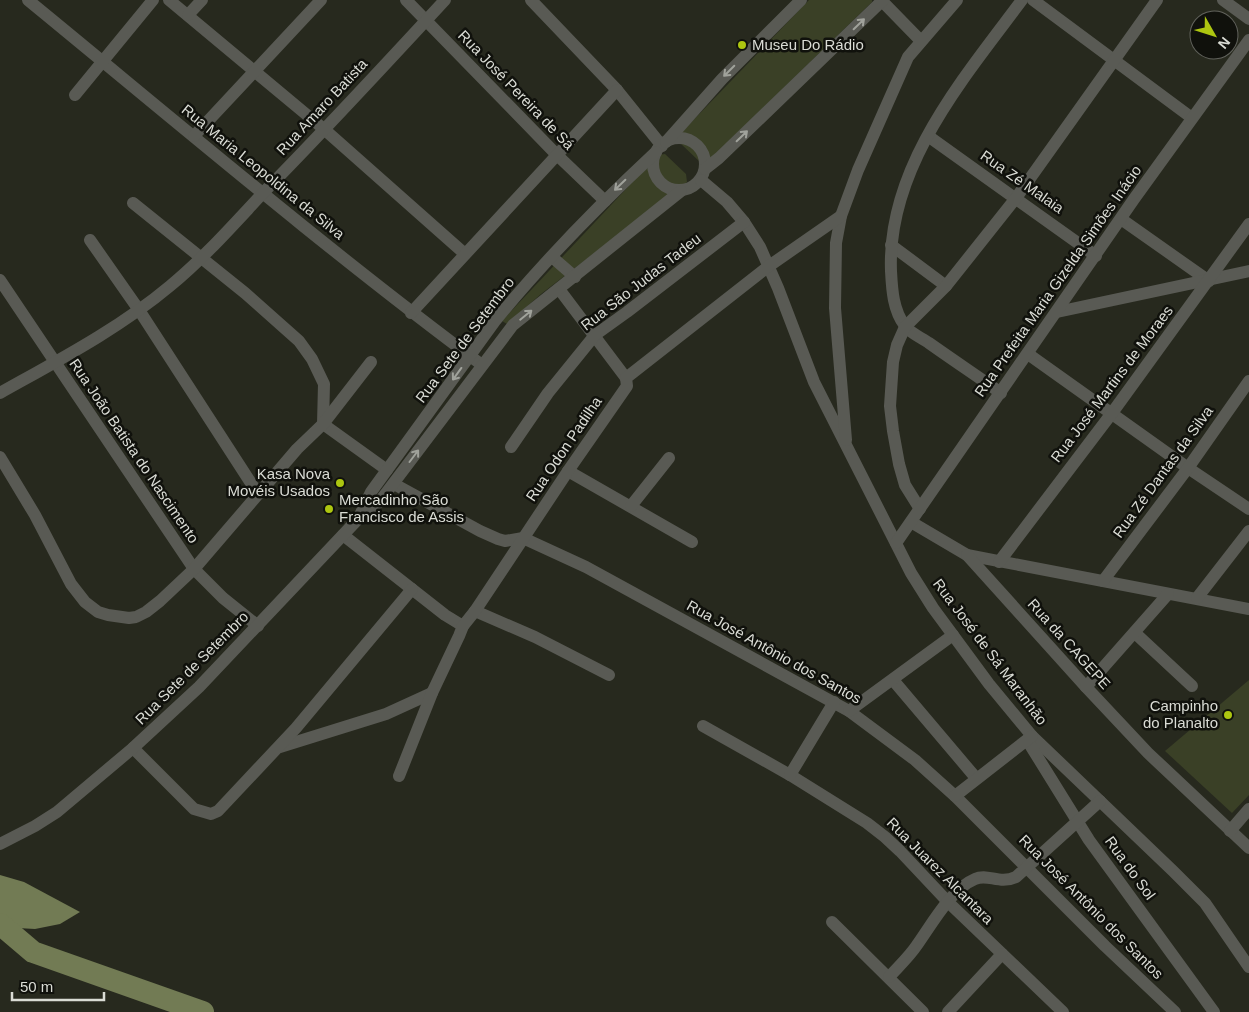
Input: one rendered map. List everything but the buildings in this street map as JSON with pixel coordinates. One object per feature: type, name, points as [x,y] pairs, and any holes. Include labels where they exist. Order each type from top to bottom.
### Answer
[{"type":"street","name":"Rua Maria Leopoldina da Silva","points":[[28,0],[262,194],[411,313],[482,365]]},
{"type":"street","points":[[75,94],[153,0]]},
{"type":"street","points":[[169,0],[325,130],[465,254]]},
{"type":"street","points":[[188,15],[202,0]]},
{"type":"street","points":[[194,136],[321,0]]},
{"type":"street","name":"Rua José Pereira de Sá","points":[[406,0],[556,154],[604,200]]},
{"type":"street","name":"Rua Amaro Batista","points":[[0,393],[55,362],[139,310],[170,286],[201,258],[325,130],[445,0]]},
{"type":"street","points":[[531,0],[617,90],[661,146]]},
{"type":"street","name":"Rua Sete de Setembro","points":[[359,518],[371,492],[495,321],[604,200],[661,146],[722,79],[801,0]]},
{"type":"street","points":[[703,174],[705,157],[699,147],[689,140],[678,138],[661,146],[653,160],[654,172],[660,182],[669,189],[681,191],[692,188],[719,158],[882,0],[921,41]]},
{"type":"street","points":[[846,445],[835,308],[836,243],[841,216],[858,170],[908,57],[957,0]]},
{"type":"street","points":[[1001,393],[905,327],[894,302],[891,245],[895,219],[905,183],[928,136],[968,72],[1022,0]]},
{"type":"street","points":[[1033,0],[1192,118]]},
{"type":"street","points":[[920,509],[905,485],[899,464],[890,406],[893,362],[897,345],[905,327],[946,286],[1016,198],[1157,0]]},
{"type":"street","points":[[1223,0],[1249,19]]},
{"type":"street","name":"Rua Prefeita Maria Gizelda Simões Inácio","points":[[896,543],[1121,219],[1249,40]]},
{"type":"street","points":[[411,313],[617,90]]},
{"type":"street","name":"Rua Zé Malaia","points":[[928,136],[1096,256]]},
{"type":"street","name":"Rua José de Sá Maranhão","points":[[703,174],[744,222],[760,247],[814,382],[911,573],[953,635],[1029,738],[1100,802],[1205,903],[1249,968]]},
{"type":"street","name":"Rua Sete de Setembro","points":[[0,844],[57,812],[133,748],[199,687],[359,518],[380,500],[394,484],[513,325],[681,191]]},
{"type":"street","points":[[133,203],[245,293],[299,341],[312,359],[324,384],[323,424]]},
{"type":"street","points":[[559,289],[626,378],[768,266],[841,216]]},
{"type":"street","points":[[1121,219],[1209,280]]},
{"type":"street","name":"Rua São Judas Tadeu","points":[[510,447],[548,393],[595,335],[744,222]]},
{"type":"street","name":"Rua José Martins de Moraes","points":[[999,562],[1112,413],[1249,224]]},
{"type":"street","points":[[90,240],[139,310],[258,494]]},
{"type":"street","points":[[891,245],[946,286]]},
{"type":"street","points":[[552,257],[575,277]]},
{"type":"street","points":[[1057,312],[1249,271]]},
{"type":"street","name":"Rua João Batista do Nascimento","points":[[0,280],[194,569],[223,598],[258,626]]},
{"type":"street","points":[[495,321],[508,332]]},
{"type":"street","points":[[1028,354],[1249,509]]},
{"type":"street","points":[[0,457],[35,515],[71,584],[85,602],[98,612],[120,617],[136,617],[167,596],[194,569],[297,449],[323,424],[371,362]]},
{"type":"street","name":"Rua Odon Padilha","points":[[399,776],[432,693],[463,626],[627,386],[626,378]]},
{"type":"street","name":"Rua Zé Dantas da Silva","points":[[1103,581],[1188,468],[1249,381]]},
{"type":"street","points":[[323,424],[387,470]]},
{"type":"street","points":[[631,506],[669,458]]},
{"type":"street","points":[[568,471],[692,542]]},
{"type":"street","name":"Rua José Antônio dos Santos","points":[[394,484],[498,539],[505,541],[523,538],[586,567],[849,711],[914,760],[955,796],[1175,1012]]},
{"type":"street","points":[[911,522],[967,555],[1249,609]]},
{"type":"street","points":[[1197,598],[1249,531]]},
{"type":"street","points":[[343,535],[445,615],[463,626]]},
{"type":"street","name":"Rua da CAGEPE","points":[[967,555],[1148,753],[1249,848]]},
{"type":"street","points":[[133,748],[194,809],[211,814],[218,811],[280,747],[412,589]]},
{"type":"street","points":[[1086,687],[1168,594]]},
{"type":"street","points":[[474,611],[535,637],[609,675]]},
{"type":"street","points":[[1135,633],[1192,686]]},
{"type":"street","points":[[849,711],[953,635]]},
{"type":"street","points":[[893,680],[976,778]]},
{"type":"street","points":[[280,747],[386,714],[432,693]]},
{"type":"street","points":[[790,775],[834,702]]},
{"type":"street","name":"Rua Juarez Alcantara","points":[[703,726],[790,775],[867,823],[885,837],[948,902],[1063,1012]]},
{"type":"street","points":[[955,796],[1029,738]]},
{"type":"street","name":"Rua do Sol","points":[[1029,738],[1077,821],[1214,1012]]},
{"type":"street","points":[[889,977],[916,947],[948,902],[965,884],[985,877],[997,880],[1010,880],[1016,877],[1100,802]]},
{"type":"street","points":[[1230,831],[1249,809]]},
{"type":"street","points":[[832,922],[924,1012]]},
{"type":"street","points":[[948,1012],[1002,954]]},
{"type":"shaded area","points":[[809,0],[872,0],[872,2],[707,162],[701,163],[679,142],[679,135]]},
{"type":"shaded area","points":[[665,154],[686,174],[687,182],[541,294],[507,324],[502,321],[658,155]]},
{"type":"shaded area","name":"Campinho do Planalto","points":[[1249,680],[1249,795],[1232,813],[1165,751]]},
{"type":"shaded area","points":[[0,875],[24,882],[80,912],[60,924],[35,929],[0,927]]},
{"type":"waterway","points":[[0,924],[33,952],[203,1012]]},
{"type":"place","name":"Museu Do Rádio","points":[[742,45]]},
{"type":"place","name":"Kasa Nova Movéis Usados","points":[[340,483]]},
{"type":"place","name":"Mercadinho São Francisco de Assis","points":[[329,509]]},
{"type":"place","name":"Campinho do Planalto","points":[[1228,715]]}]
